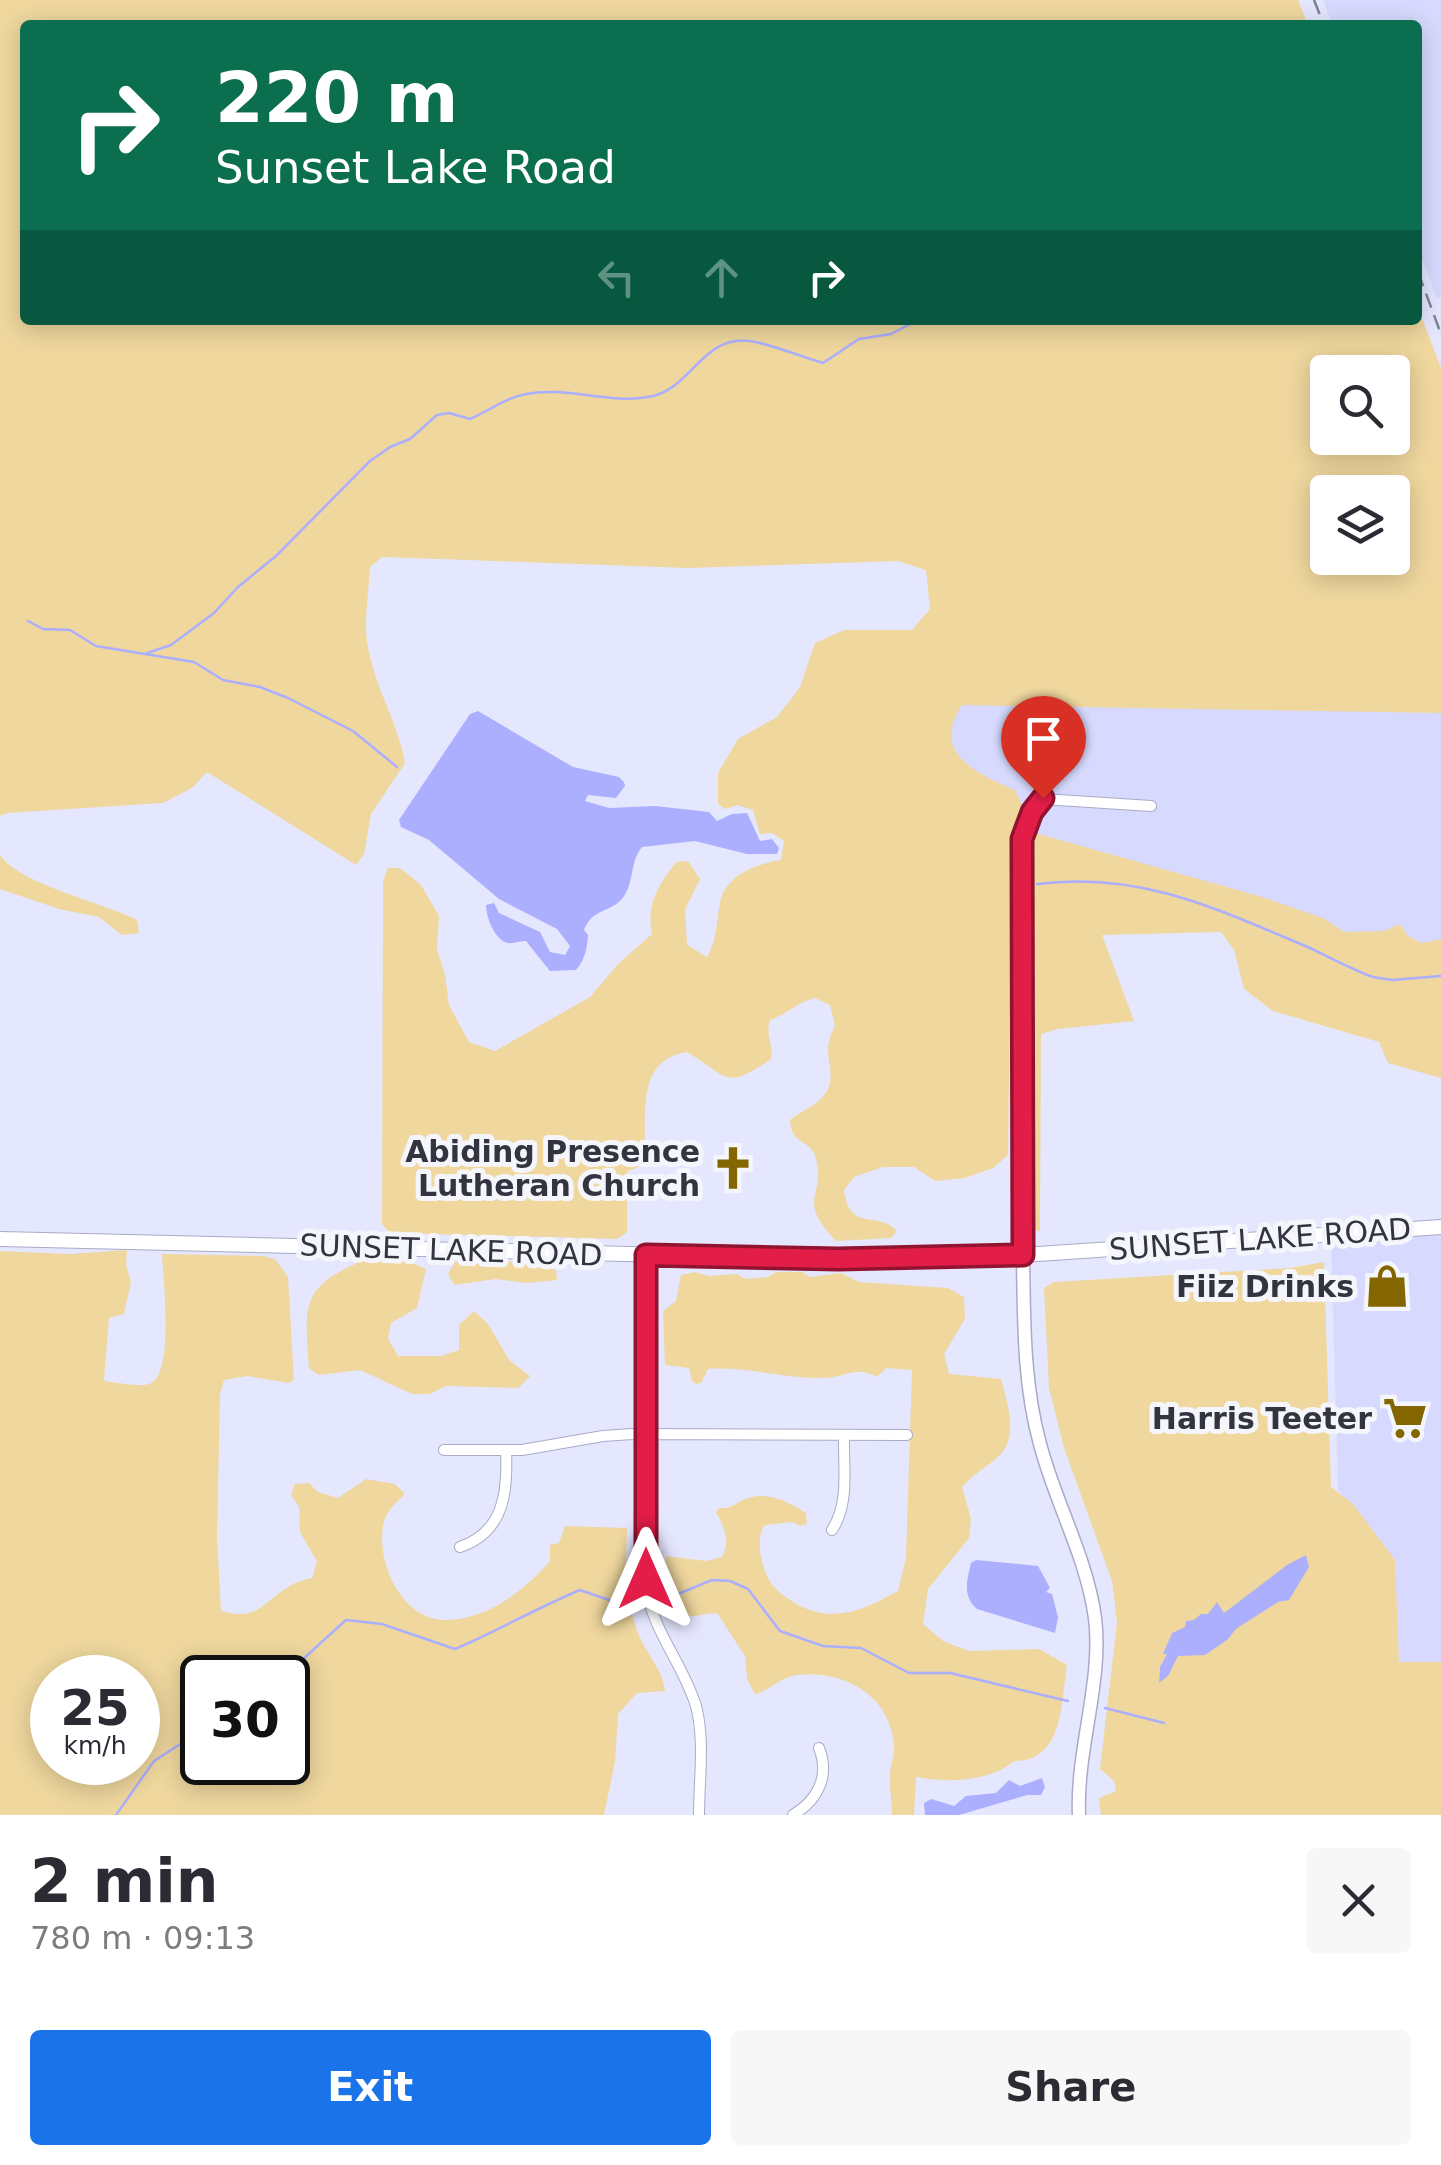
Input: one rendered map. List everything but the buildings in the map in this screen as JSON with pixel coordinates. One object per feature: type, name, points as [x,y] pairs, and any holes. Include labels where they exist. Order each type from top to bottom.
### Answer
[{"type":"main road","name":"SUNSET LAKE ROAD","points":[[0,1239],[856,1259],[1023,1255],[1441,1227]]},
{"type":"street","points":[[1079,1815],[1079,1780],[1096,1649],[1095,1617],[1036,1426],[1028,1376],[1023,1255],[1022,839],[1032,812],[1043,798],[1151,806]]},
{"type":"street","points":[[646,1255],[647,1592],[660,1635],[696,1708],[700,1734],[699,1815]]},
{"type":"street","points":[[444,1450],[535,1449],[603,1436],[646,1434],[907,1436]]},
{"type":"street","points":[[832,1530],[844,1500],[844,1436]]},
{"type":"street","points":[[460,1548],[484,1536],[494,1521],[506,1484],[506,1450]]},
{"type":"street","points":[[793,1815],[808,1803],[822,1782],[824,1761],[820,1748]]},
{"type":"shaded area","points":[[0,0],[1298,0],[1306,20],[20,20],[20,325],[1422,325],[1422,318],[1441,368],[1441,713],[962,705],[953,722],[954,749],[962,759],[1015,790],[1023,807],[1012,837],[1008,1155],[993,1168],[965,1178],[935,1181],[914,1167],[883,1167],[854,1177],[844,1190],[852,1212],[897,1231],[891,1238],[836,1241],[814,1206],[816,1158],[810,1147],[794,1134],[790,1120],[821,1099],[830,1081],[828,1045],[835,1026],[830,1005],[815,998],[770,1020],[771,1059],[743,1075],[726,1077],[687,1052],[658,1066],[647,1094],[644,1160],[627,1171],[627,1232],[617,1239],[390,1233],[382,1224],[383,881],[388,868],[400,868],[421,885],[439,916],[437,949],[449,1005],[469,1042],[495,1051],[590,997],[618,964],[652,934],[655,896],[676,862],[688,861],[700,879],[685,910],[687,945],[707,957],[728,885],[752,868],[781,860],[784,841],[772,833],[760,834],[753,810],[737,805],[725,809],[718,804],[718,773],[738,739],[777,717],[800,687],[815,643],[844,630],[912,630],[930,609],[926,570],[898,561],[689,568],[382,557],[370,567],[367,638],[371,662],[405,763],[371,814],[364,854],[356,865],[207,772],[192,788],[163,803],[0,816]]},
{"type":"shaded area","points":[[1323,0],[1441,0],[1441,297],[1437,299],[1422,259],[1422,20],[1331,20]]},
{"type":"shaded area","points":[[1441,687],[1441,951],[1372,963],[1037,853],[1004,850],[908,690]]},
{"type":"shaded area","points":[[1035,833],[1259,896],[1323,918],[1344,932],[1384,931],[1400,924],[1408,936],[1422,943],[1441,939],[1441,1078],[1388,1063],[1379,1042],[1273,1011],[1244,989],[1234,950],[1221,932],[1102,935],[1134,1021],[1041,1034],[1040,1232],[1034,1229],[1028,858]]},
{"type":"shaded area","points":[[0,855],[43,884],[137,920],[139,933],[122,935],[99,917],[59,909],[0,889]]},
{"type":"shaded area","points":[[1441,1234],[1441,1662],[1399,1662],[1395,1560],[1338,1490],[1331,1240]]},
{"type":"shaded area","points":[[127,1250],[131,1282],[124,1314],[109,1318],[104,1380],[130,1385],[149,1384],[162,1364],[166,1325],[162,1254],[263,1256],[275,1259],[288,1277],[294,1380],[289,1383],[247,1376],[224,1380],[220,1394],[217,1537],[221,1611],[251,1612],[291,1585],[312,1578],[317,1562],[300,1532],[299,1507],[291,1495],[295,1484],[309,1483],[318,1492],[338,1498],[366,1479],[395,1484],[405,1494],[385,1518],[382,1533],[387,1566],[402,1597],[414,1609],[444,1620],[490,1609],[529,1583],[550,1561],[550,1545],[559,1543],[565,1526],[627,1528],[630,1608],[665,1691],[637,1693],[618,1714],[615,1762],[604,1815],[0,1815],[0,1251],[70,1254]]},
{"type":"shaded area","points":[[366,1259],[408,1261],[426,1269],[417,1308],[391,1323],[388,1339],[398,1356],[441,1356],[459,1350],[459,1325],[474,1311],[488,1324],[509,1360],[530,1376],[518,1388],[446,1386],[430,1394],[412,1394],[360,1370],[319,1375],[309,1368],[307,1327],[311,1299],[329,1279]]},
{"type":"shaded area","points":[[486,1260],[556,1270],[557,1280],[527,1283],[496,1279],[454,1285],[448,1274],[455,1262]]},
{"type":"shaded area","points":[[1324,1262],[1331,1487],[1353,1504],[1395,1560],[1399,1662],[1441,1662],[1441,1815],[1101,1815],[1099,1798],[1116,1791],[1114,1781],[1100,1769],[1117,1622],[1112,1581],[1064,1448],[1049,1388],[1044,1288],[1054,1282],[1290,1268]]},
{"type":"shaded area","points":[[695,1272],[709,1276],[737,1274],[746,1279],[768,1277],[776,1272],[802,1272],[810,1277],[841,1273],[859,1282],[948,1288],[964,1297],[965,1319],[944,1354],[949,1374],[1001,1379],[1008,1408],[1009,1439],[999,1456],[962,1487],[971,1519],[969,1538],[928,1589],[923,1624],[943,1641],[969,1651],[1039,1649],[1067,1665],[1057,1727],[1043,1752],[980,1777],[916,1777],[914,1815],[892,1815],[894,1744],[890,1727],[874,1699],[847,1682],[814,1675],[791,1676],[755,1694],[747,1679],[745,1656],[717,1613],[684,1616],[672,1607],[666,1590],[666,1556],[706,1561],[722,1557],[726,1540],[716,1512],[751,1497],[776,1498],[806,1513],[807,1523],[801,1526],[792,1522],[765,1525],[760,1548],[771,1584],[807,1609],[828,1614],[869,1606],[898,1591],[906,1558],[912,1370],[886,1368],[877,1377],[857,1372],[825,1378],[708,1369],[701,1383],[696,1384],[689,1368],[665,1365],[663,1311],[676,1301],[681,1275]]},
{"type":"water","points":[[478,711],[573,767],[619,777],[624,782],[616,798],[588,795],[585,801],[609,808],[655,806],[709,812],[717,821],[747,813],[760,841],[772,839],[779,848],[777,854],[747,854],[695,841],[642,847],[621,900],[587,923],[586,949],[579,966],[576,970],[550,971],[526,941],[508,943],[495,933],[486,905],[494,903],[499,913],[540,932],[550,952],[565,955],[570,946],[557,929],[499,899],[429,840],[401,827],[399,820],[470,714]]},
{"type":"water","points":[[1306,1555],[1309,1567],[1289,1600],[1278,1602],[1236,1629],[1205,1655],[1178,1656],[1168,1676],[1159,1683],[1160,1667],[1167,1654],[1163,1654],[1172,1633],[1185,1627],[1186,1621],[1208,1614],[1217,1602],[1224,1613]]},
{"type":"water","points":[[976,1560],[1038,1566],[1050,1588],[1046,1592],[1052,1594],[1058,1617],[1055,1633],[977,1609],[969,1599],[967,1587],[971,1563]]},
{"type":"water","points":[[1042,1778],[1045,1787],[1041,1795],[1027,1795],[959,1815],[925,1815],[924,1803],[931,1799],[954,1806],[966,1796],[996,1793],[1009,1780],[1020,1786]]},
{"type":"waterway","points":[[147,653],[171,645],[214,613],[370,461],[410,439],[437,415],[449,413],[470,419],[511,398],[541,392],[648,397],[663,393],[708,354],[734,341],[759,343],[823,363],[859,339],[891,334],[908,325]]},
{"type":"waterway","points":[[28,621],[43,629],[70,630],[96,646],[194,662],[223,680],[260,687],[288,698],[353,731],[397,767]]},
{"type":"waterway","points":[[1037,884],[1075,881],[1145,888],[1210,907],[1373,977],[1392,980],[1441,976]]},
{"type":"waterway","points":[[671,1597],[712,1580],[730,1581],[748,1589],[780,1631],[823,1646],[861,1648],[909,1673],[950,1673],[1068,1701]]},
{"type":"waterway","points":[[307,1655],[346,1620],[382,1624],[455,1649],[580,1590],[635,1609]]},
{"type":"waterway","points":[[1105,1708],[1164,1723]]},
{"type":"waterway","points":[[116,1815],[154,1761],[180,1744]]},
{"type":"railway","points":[[1314,0],[1322,20]]},
{"type":"railway","points":[[1422,283],[1441,334]]},
{"type":"place","name":"Abiding Presence Lutheran Church","points":[[733,1168]]},
{"type":"place","name":"Fiiz Drinks","points":[[1387,1286]]},
{"type":"place","name":"Harris Teeter","points":[[1405,1418]]},
{"type":"route","points":[[646,1579],[646,1255],[838,1259],[1023,1255],[1022,839],[1032,812],[1043,798]]}]
